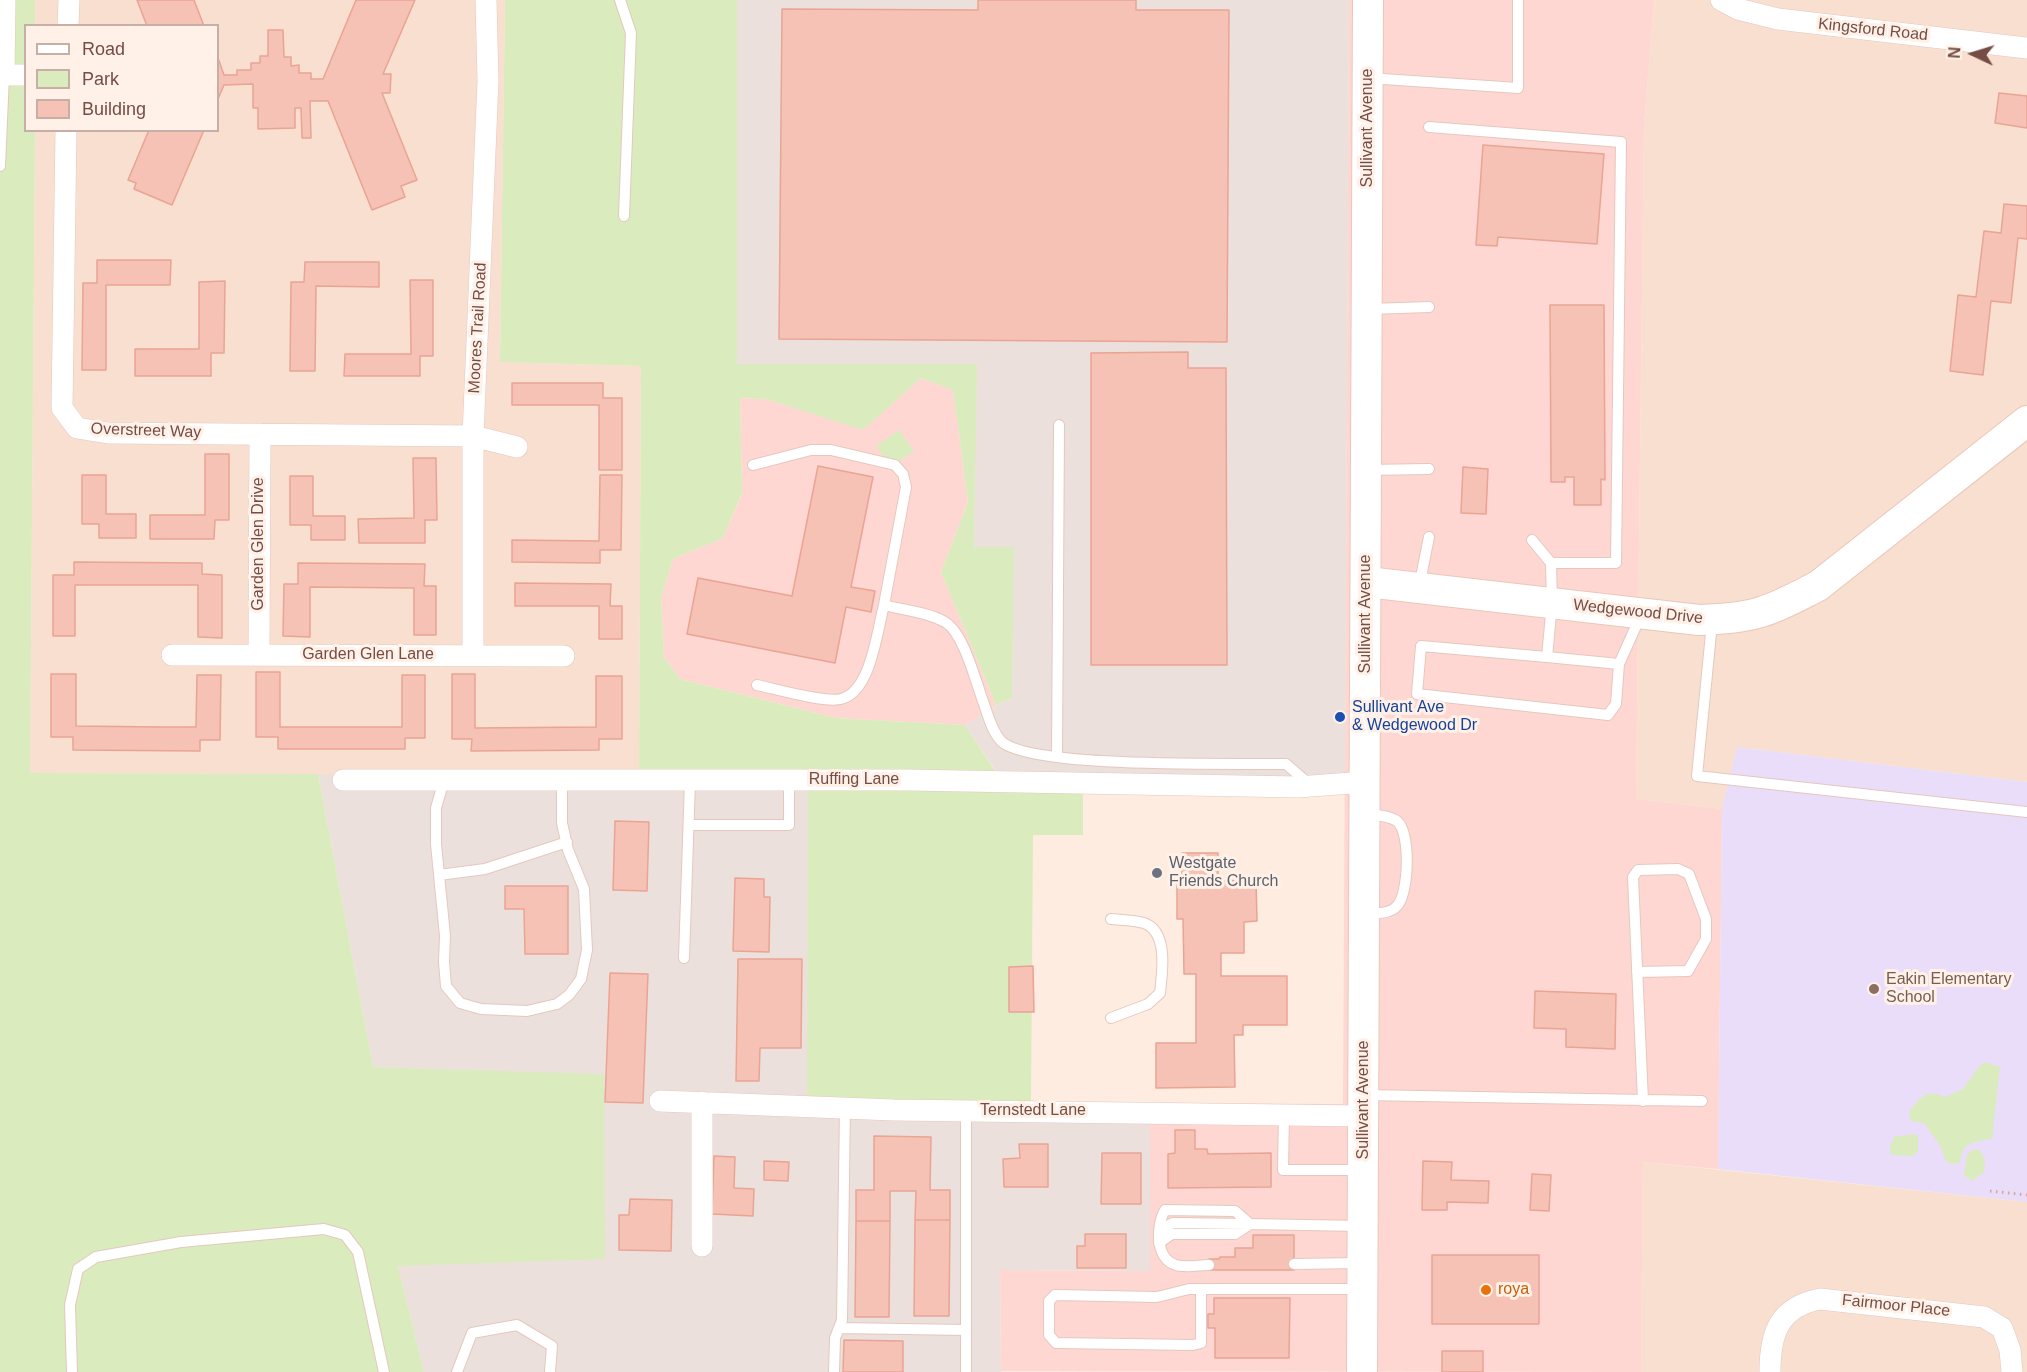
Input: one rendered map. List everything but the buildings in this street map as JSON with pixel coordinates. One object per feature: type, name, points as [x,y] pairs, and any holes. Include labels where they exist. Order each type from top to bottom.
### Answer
[{"type":"main road","name":"Sullivant Avenue","points":[[1362,1372],[1368,0]]},
{"type":"main road","name":"Wedgewood Drive","points":[[1367,582],[1700,620],[1761,612],[1790,601],[1818,585],[2027,421]]},
{"type":"street","points":[[5,0],[2,75],[24,75]]},
{"type":"street","points":[[68,24],[69,0]]},
{"type":"street","name":"Moores Trail Road","points":[[473,655],[473,436],[487,103],[486,0]]},
{"type":"street","name":"Kingsford Road","points":[[1721,0],[1738,9],[1778,19],[2027,48]]},
{"type":"street","name":"Overstreet Way","points":[[66,132],[62,408],[77,428],[108,433],[473,436],[517,447]]},
{"type":"street","name":"Garden Glen Drive","points":[[259,654],[260,434]]},
{"type":"street","name":"Garden Glen Lane","points":[[172,655],[564,656]]},
{"type":"street","name":"Ruffing Lane","points":[[343,780],[907,780],[1312,786],[1365,782]]},
{"type":"street","name":"Ternstedt Lane","points":[[660,1101],[894,1110],[1284,1114],[1364,1105]]},
{"type":"street","points":[[702,1102],[702,1246]]},
{"type":"street","name":"Fairmoor Place","points":[[1770,1372],[1770,1354],[1774,1334],[1789,1311],[1803,1302],[1820,1299],[1984,1317],[2002,1328],[2010,1350],[2012,1372]]},
{"type":"lane","points":[[620,0],[631,33],[624,216]]},
{"type":"lane","points":[[1368,78],[1518,88],[1518,0]]},
{"type":"lane","points":[[0,166],[2,75]]},
{"type":"lane","points":[[1429,127],[1621,142],[1616,563],[1551,563]]},
{"type":"lane","points":[[1367,309],[1429,308]]},
{"type":"lane","points":[[1057,756],[1059,425]]},
{"type":"lane","points":[[753,465],[811,450],[831,450],[895,465],[903,474],[906,487],[884,605],[866,676],[856,690],[841,699],[824,699],[757,685]]},
{"type":"lane","points":[[1367,470],[1430,469]]},
{"type":"lane","points":[[1419,588],[1429,537]]},
{"type":"lane","points":[[1532,540],[1551,563],[1552,603],[1547,657]]},
{"type":"lane","points":[[884,605],[926,614],[947,623],[958,635],[993,727],[1002,741],[1016,750],[1090,761],[1286,764],[1312,786]]},
{"type":"lane","points":[[1619,664],[1421,646],[1417,694],[1608,715],[1616,704],[1619,664],[1641,613]]},
{"type":"lane","points":[[1712,619],[1697,776],[2027,812]]},
{"type":"lane","points":[[444,780],[436,808],[435,844],[445,936],[444,962],[447,986],[460,1003],[498,1011],[527,1011],[557,1004],[569,995],[581,979],[587,950],[584,889],[562,823],[562,780]]},
{"type":"lane","points":[[689,825],[789,825],[789,780]]},
{"type":"lane","points":[[684,958],[690,781]]},
{"type":"lane","points":[[1364,914],[1385,912],[1396,908],[1403,898],[1406,883],[1403,829],[1397,821],[1384,816],[1365,814]]},
{"type":"lane","points":[[439,875],[485,869],[567,842]]},
{"type":"lane","points":[[1637,972],[1688,970],[1706,939],[1706,919],[1689,874],[1678,869],[1638,870],[1633,877],[1637,972],[1643,1101]]},
{"type":"lane","points":[[1111,919],[1145,924],[1155,931],[1161,944],[1162,978],[1160,993],[1148,1004],[1111,1018]]},
{"type":"lane","points":[[1364,1105],[1702,1101]]},
{"type":"lane","points":[[834,1372],[835,1338],[842,1320],[845,1107]]},
{"type":"lane","points":[[966,1110],[966,1372]]},
{"type":"lane","points":[[1284,1114],[1283,1170],[1364,1170]]},
{"type":"lane","points":[[1209,1265],[1177,1266],[1168,1261],[1159,1243],[1161,1217],[1165,1210],[1235,1211],[1250,1224]]},
{"type":"lane","points":[[1159,1243],[1172,1234],[1235,1234],[1250,1224],[1363,1226]]},
{"type":"lane","points":[[72,1372],[70,1305],[78,1269],[96,1257],[181,1242],[324,1229],[345,1235],[358,1252],[384,1372]]},
{"type":"lane","points":[[1294,1264],[1363,1276]]},
{"type":"lane","points":[[1201,1289],[1201,1343],[1193,1345],[1056,1343],[1049,1335],[1049,1301],[1055,1295],[1157,1297],[1189,1289],[1363,1276]]},
{"type":"lane","points":[[457,1372],[472,1333],[518,1325],[552,1346],[550,1372]]},
{"type":"lane","points":[[840,1328],[966,1330]]},
{"type":"path","points":[[1990,1191],[2027,1196]]},
{"type":"shaded area","points":[[35,0],[505,0],[500,362],[641,366],[639,772],[30,773],[35,132],[219,132],[219,24],[35,24]]},
{"type":"shaded area","points":[[737,0],[1349,0],[1345,793],[997,773],[965,725],[996,705],[1012,698],[1013,547],[974,547],[976,364],[737,364]]},
{"type":"shaded area","points":[[1349,0],[1654,0],[1644,126],[1636,799],[1722,809],[1718,1169],[1643,1162],[1641,1372],[1001,1371],[1000,1270],[1150,1271],[1150,1103],[1343,1104]]},
{"type":"shaded area","points":[[1654,0],[2027,0],[2027,782],[1737,747],[1722,809],[1636,799],[1644,126]]},
{"type":"shaded area","points":[[921,378],[953,389],[968,502],[941,572],[996,705],[965,725],[836,718],[680,679],[664,657],[661,598],[673,559],[723,538],[742,494],[740,398],[766,399],[863,429]]},
{"type":"shaded area","name":"Eakin Elementary School","points":[[1737,747],[2027,782],[2027,1202],[1718,1169],[1722,809]]},
{"type":"shaded area","points":[[808,771],[1031,1102],[1150,1103],[1150,1271],[1000,1270],[1001,1372],[424,1372],[398,1266],[604,1075],[373,1067],[318,774]]},
{"type":"shaded area","points":[[1643,1162],[2027,1202],[2027,1372],[1641,1372]]},
{"type":"green space","points":[[0,0],[35,0],[35,24],[24,24],[24,132],[35,132],[30,773],[318,774],[373,1067],[604,1074],[605,1259],[398,1266],[424,1372],[0,1372]]},
{"type":"green space","points":[[505,0],[737,0],[737,364],[977,364],[974,547],[1014,547],[1012,698],[996,705],[941,572],[968,502],[953,390],[921,378],[863,430],[766,399],[740,398],[742,493],[723,538],[673,559],[661,598],[664,657],[680,679],[836,718],[965,725],[997,774],[639,772],[641,366],[500,362]]},
{"type":"green space","points":[[899,430],[914,451],[892,467],[876,446]]},
{"type":"green space","points":[[808,788],[1083,792],[1083,835],[1033,835],[1031,1102],[807,1098]]},
{"type":"green space","points":[[1985,1062],[2000,1067],[1992,1139],[1969,1144],[1963,1151],[1959,1163],[1951,1164],[1945,1160],[1941,1147],[1924,1123],[1911,1121],[1909,1111],[1925,1095],[1933,1093],[1945,1097],[1963,1089]]},
{"type":"green space","points":[[1916,1134],[1918,1151],[1913,1156],[1891,1155],[1890,1147],[1894,1137]]},
{"type":"green space","points":[[1974,1149],[1981,1151],[1985,1162],[1984,1172],[1972,1181],[1964,1175],[1967,1155]]},
{"type":"place","name":"Sullivant Ave & Wedgewood Dr","points":[[1340,717]]},
{"type":"place","name":"Westgate Friends Church","points":[[1157,873]]},
{"type":"place","name":"Eakin Elementary School","points":[[1874,989]]},
{"type":"place","name":"roya","points":[[1486,1290]]}]
